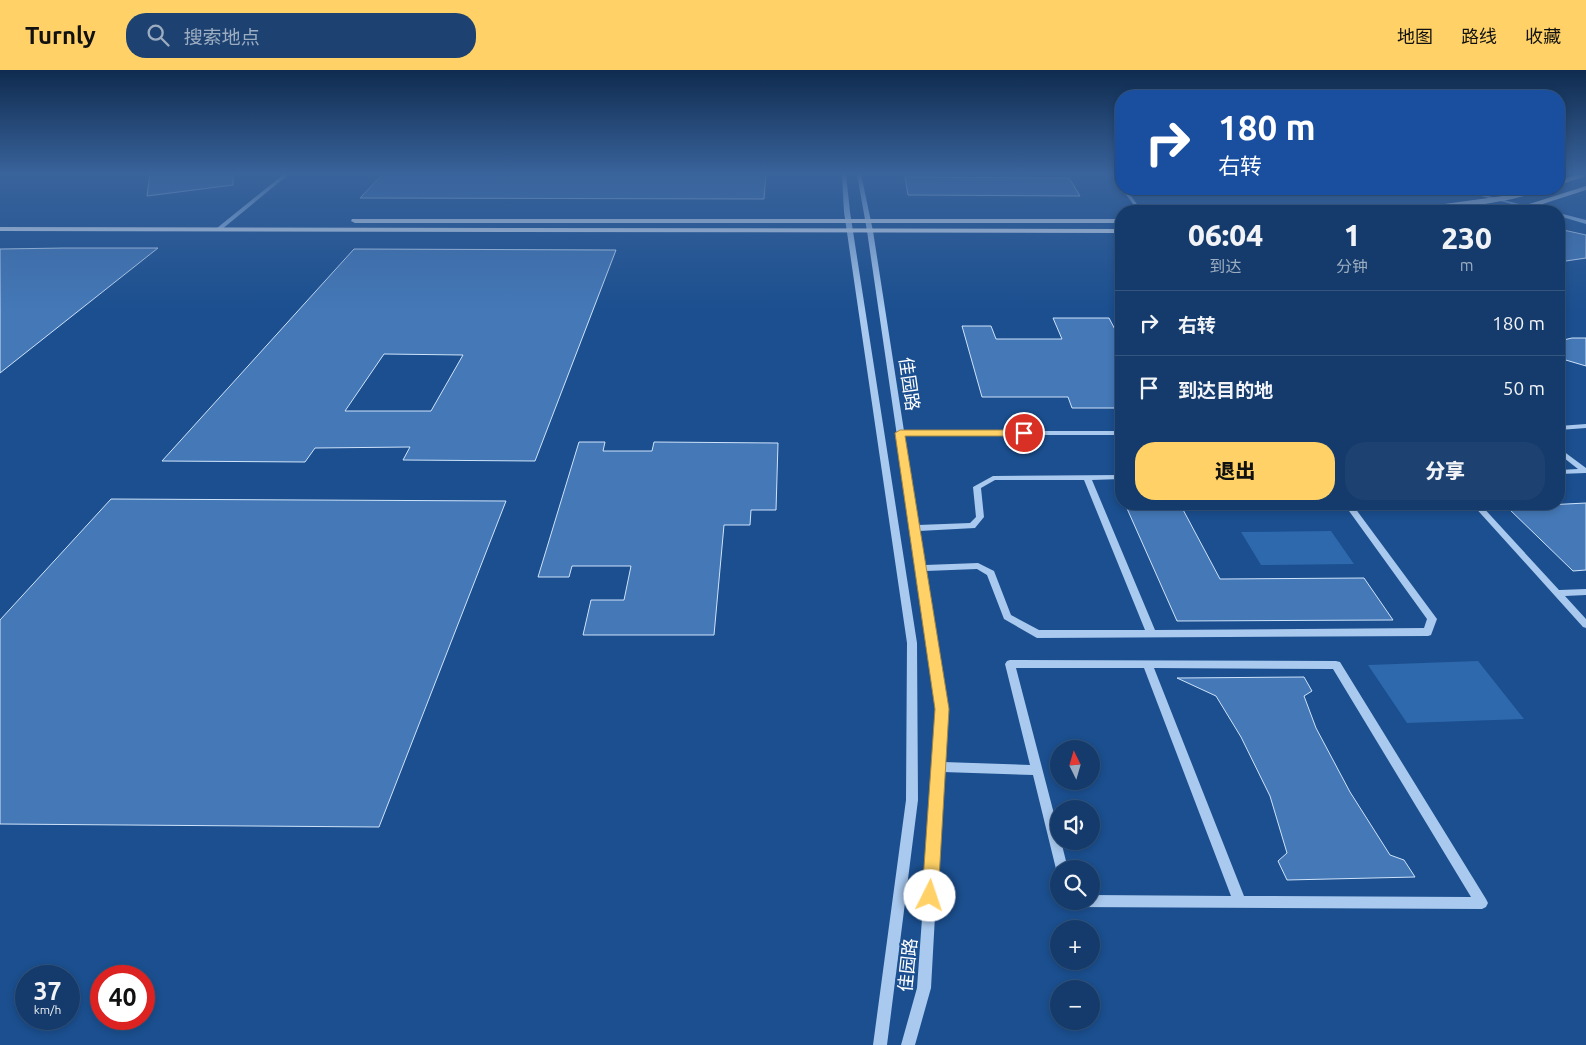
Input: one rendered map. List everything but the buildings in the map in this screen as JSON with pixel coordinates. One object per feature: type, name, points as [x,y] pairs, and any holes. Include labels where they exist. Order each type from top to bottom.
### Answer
[{"type":"main road","points":[[0,221],[1115,221]]},
{"type":"main road","points":[[0,228],[851,232],[1115,231]]},
{"type":"street","name":"佳园路","points":[[848,220],[912,643],[912,800],[880,1045]]},
{"type":"street","name":"佳园路","points":[[868,220],[942,709],[924,988],[908,1045]]},
{"type":"street","points":[[219,230],[231,221]]},
{"type":"street","points":[[1565,428],[1586,426]]},
{"type":"street","points":[[900,433],[1115,433]]},
{"type":"street","points":[[1565,455],[1586,471]]},
{"type":"street","points":[[1565,472],[1586,471]]},
{"type":"street","points":[[1087,477],[1151,632]]},
{"type":"street","points":[[914,528],[972,526],[980,517],[977,486],[993,478],[1115,477]]},
{"type":"street","points":[[920,568],[978,566],[992,573],[1007,618],[1037,634],[1428,632],[1432,619],[1352,510]]},
{"type":"street","points":[[1481,510],[1586,625]]},
{"type":"street","points":[[1557,594],[1586,592]]},
{"type":"street","points":[[1060,860],[1010,664],[1336,665],[1482,903],[1100,901]]},
{"type":"street","points":[[1148,664],[1240,902]]},
{"type":"street","points":[[938,767],[1037,770]]},
{"type":"shaded area","points":[[1331,531],[1354,564],[1261,565],[1241,532]]},
{"type":"shaded area","points":[[1478,661],[1524,719],[1407,723],[1368,665]]},
{"type":"route","points":[[930,896],[942,709],[900,433],[1024,433]]}]
